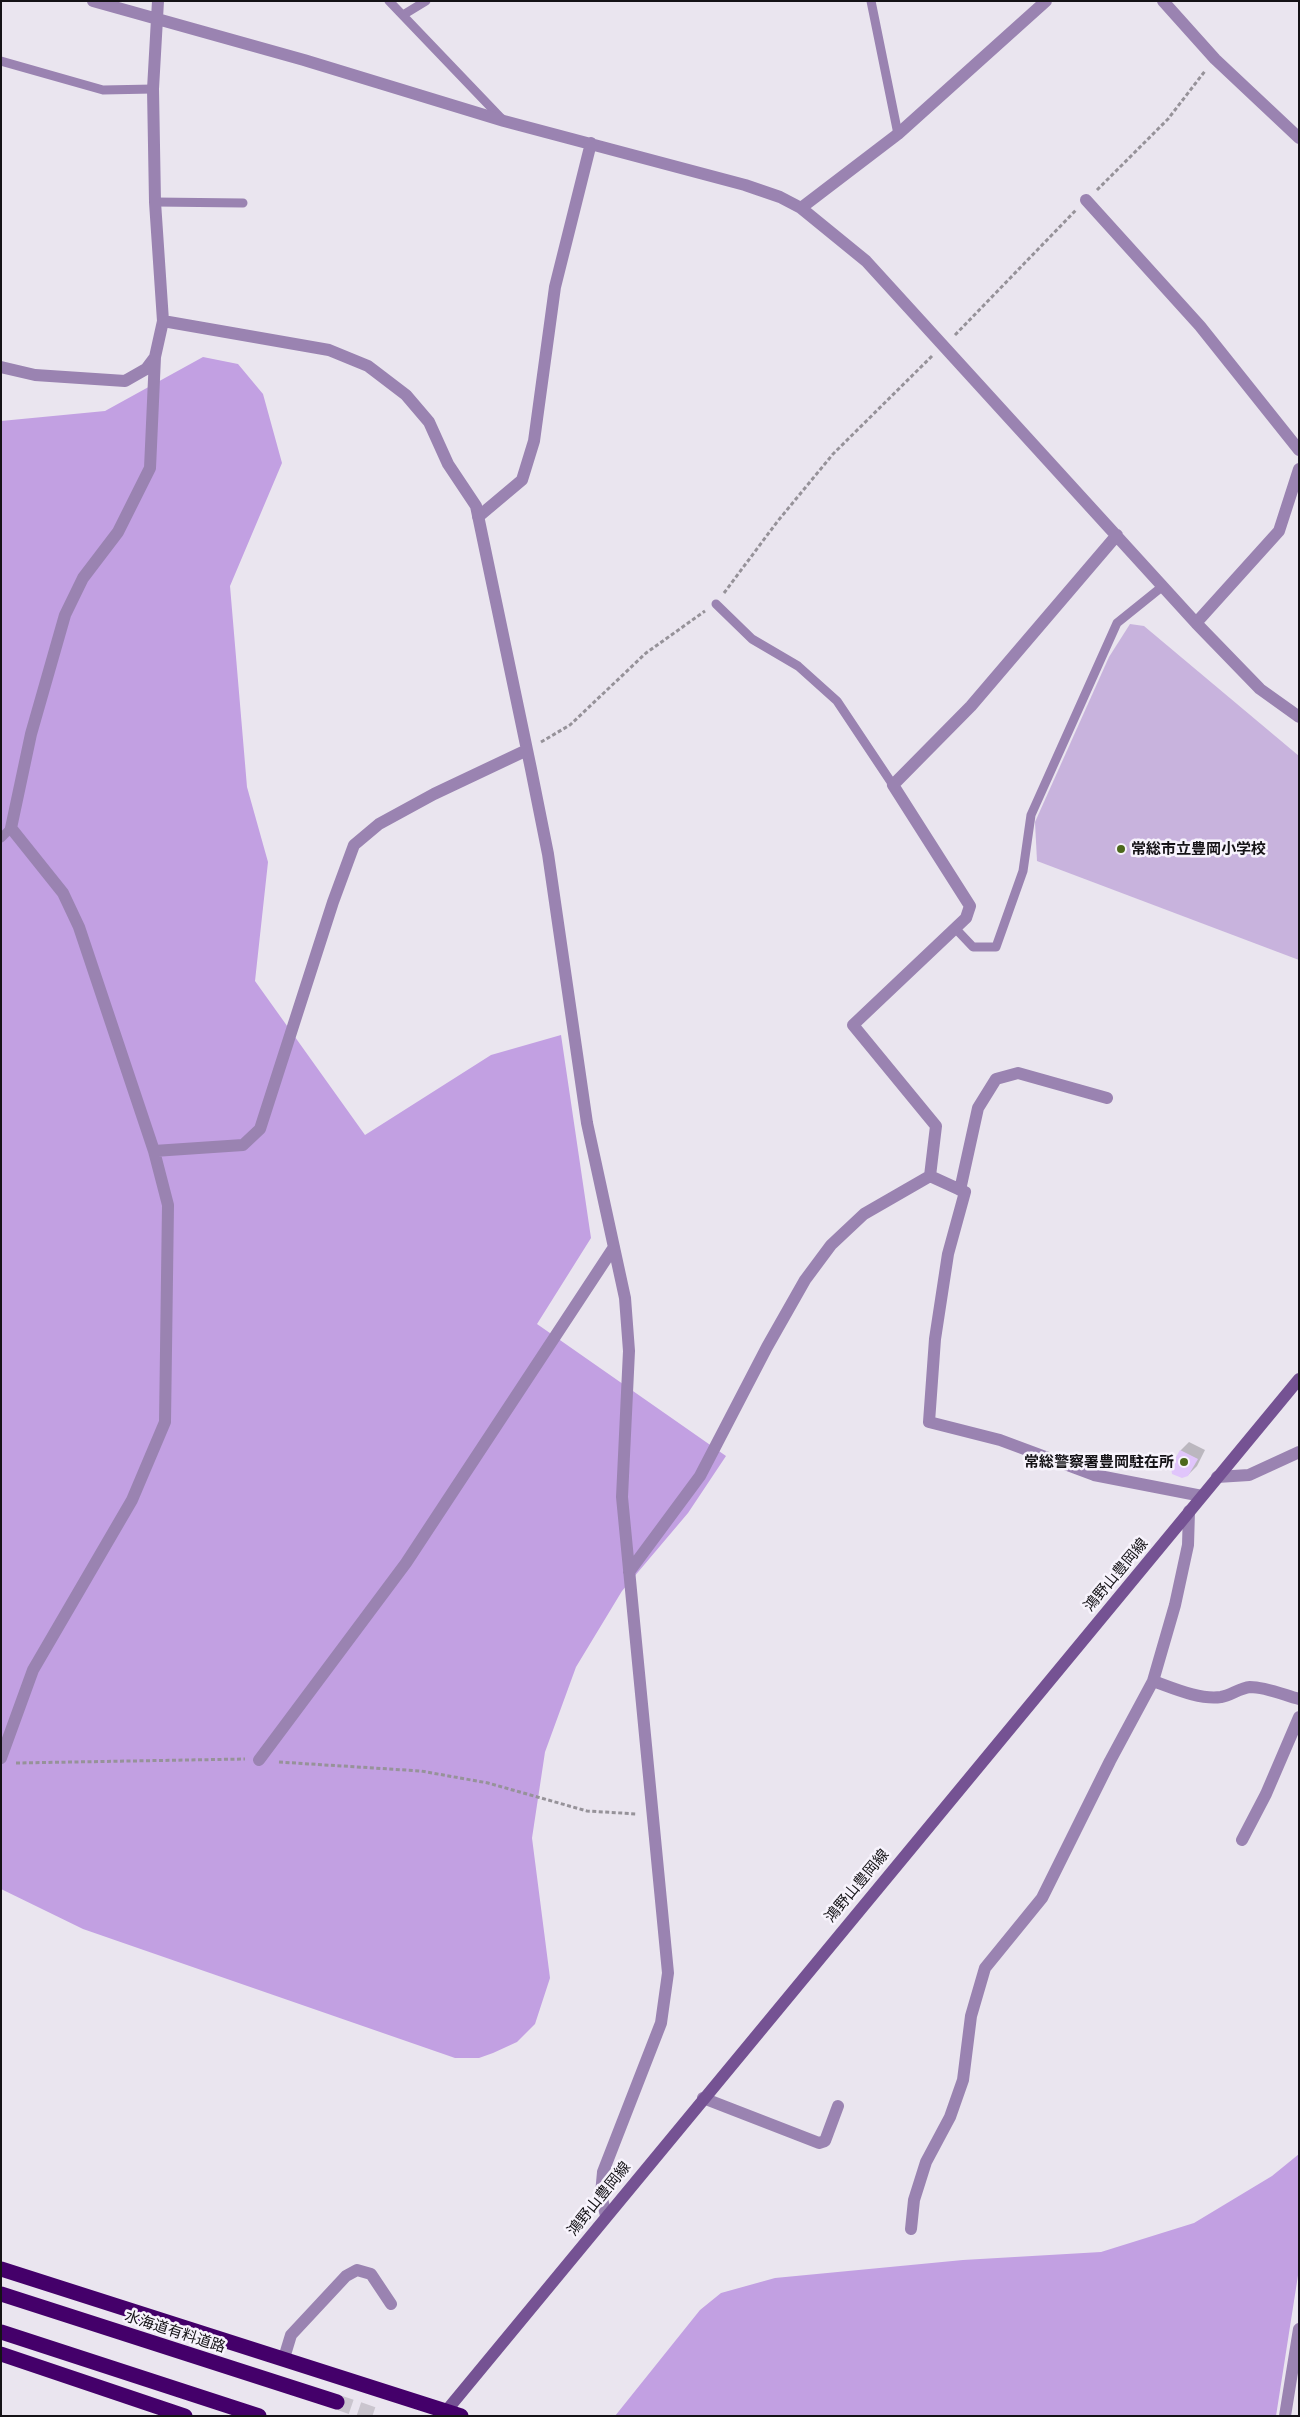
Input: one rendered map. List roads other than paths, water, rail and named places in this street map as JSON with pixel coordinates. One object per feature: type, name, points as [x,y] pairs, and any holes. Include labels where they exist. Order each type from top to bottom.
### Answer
[{"type":"highway","points":[[1,2269],[284,2358],[450,2414]]},
{"type":"highway","name":"水海道有料道路","points":[[1,2294],[337,2402]]},
{"type":"highway","points":[[1,2332],[259,2416]]},
{"type":"highway","points":[[1,2354],[185,2416]]},
{"type":"main road","name":"鴻野山豊岡線","points":[[450,2414],[606,2216],[1299,1379]]},
{"type":"street","points":[[92,1],[158,18],[504,121],[745,185],[780,197],[801,208],[866,261],[1196,623],[1260,689],[1299,717]]},
{"type":"street","points":[[6,1760],[33,1670],[132,1500],[165,1422],[168,1205],[154,1152],[79,927],[63,893],[11,828],[31,734],[66,615],[83,578],[118,532],[150,468],[155,357],[163,321],[156,202],[153,88],[158,1]]},
{"type":"street","points":[[801,208],[898,134],[1046,1]]},
{"type":"street","points":[[1163,1],[1215,59],[1299,138]]},
{"type":"street","points":[[478,517],[522,480],[534,441],[555,287],[591,143]]},
{"type":"street","points":[[1086,200],[1200,326],[1299,450]]},
{"type":"street","points":[[163,321],[329,350],[368,366],[406,395],[429,422],[448,464],[476,506],[548,854],[587,1123],[624,1298],[629,1351],[622,1497],[668,1972],[661,2023],[603,2172],[601,2194],[606,2216]]},
{"type":"street","points":[[1,367],[34,375],[125,381],[146,369],[155,357]]},
{"type":"street","points":[[1196,623],[1279,531],[1299,469]]},
{"type":"street","points":[[930,1176],[936,1126],[852,1025],[966,918],[970,906],[893,785],[971,706],[1117,535]]},
{"type":"street","points":[[154,1152],[243,1145],[260,1129],[333,902],[354,845],[379,824],[426,798],[527,750]]},
{"type":"street","points":[[960,1190],[978,1108],[996,1079],[1018,1072],[1107,1098]]},
{"type":"street","points":[[930,1176],[965,1192],[948,1254],[935,1339],[929,1422],[1000,1440],[1094,1475],[1202,1496]]},
{"type":"street","points":[[629,1572],[700,1476],[767,1347],[805,1280],[831,1245],[864,1214],[930,1176]]},
{"type":"street","points":[[258,1760],[406,1563],[614,1248]]},
{"type":"street","points":[[1218,1477],[1249,1475],[1299,1452]]},
{"type":"street","points":[[911,2228],[914,2200],[926,2162],[950,2117],[963,2080],[971,2016],[985,1968],[1042,1898],[1110,1761],[1153,1681],[1176,1605],[1188,1545],[1189,1511]]},
{"type":"street","points":[[1153,1681],[1174,1689],[1202,1696],[1220,1697],[1250,1687],[1299,1699]]},
{"type":"street","points":[[1242,1840],[1266,1794],[1299,1717]]},
{"type":"street","points":[[703,2098],[819,2143],[825,2141],[838,2106]]},
{"type":"street","points":[[284,2358],[291,2335],[346,2276],[357,2270],[371,2274],[391,2304]]},
{"type":"street","points":[[1285,2416],[1299,2329]]},
{"type":"lane","points":[[389,1],[504,121]]},
{"type":"lane","points":[[402,15],[426,1]]},
{"type":"lane","points":[[872,1],[898,134]]},
{"type":"lane","points":[[1,61],[103,90],[153,88]]},
{"type":"lane","points":[[156,202],[243,203]]},
{"type":"lane","points":[[955,928],[973,948],[996,947],[1023,871],[1031,815],[1117,623],[1163,586]]},
{"type":"lane","points":[[716,604],[752,639],[798,666],[836,701],[893,785]]},
{"type":"lane","points":[[1,838],[11,828]]},
{"type":"tunnel","points":[[337,2402],[378,2416]]},
{"type":"place","name":"常総市立豊岡小学校","points":[[1121,849]]},
{"type":"place","name":"常総警察署豊岡駐在所","points":[[1184,1462]]}]
